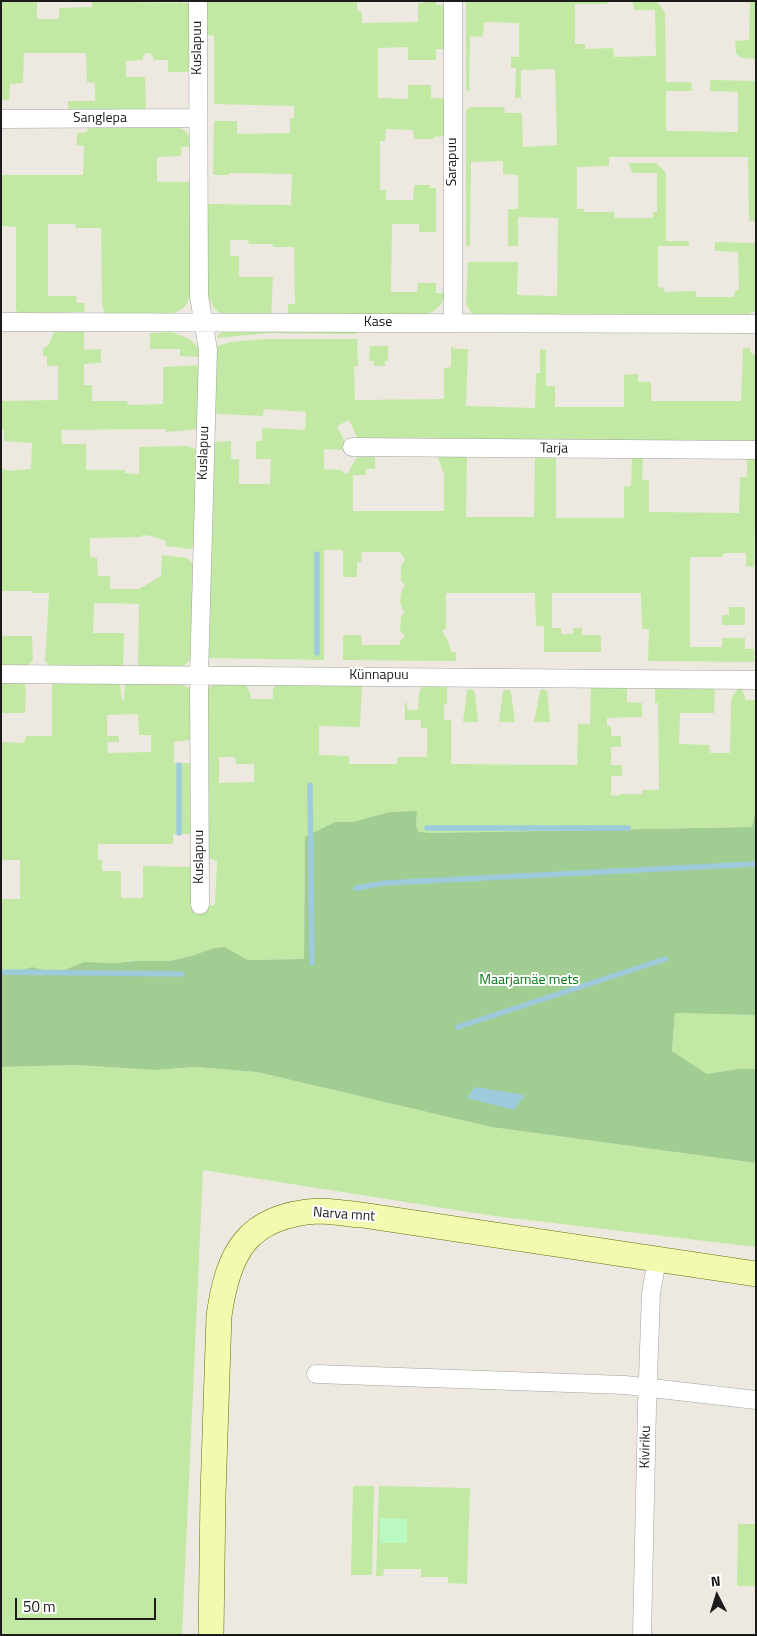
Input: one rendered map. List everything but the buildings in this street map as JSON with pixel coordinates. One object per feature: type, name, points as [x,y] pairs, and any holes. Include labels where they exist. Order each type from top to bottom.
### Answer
[{"type":"main road","name":"Narva mnt","points":[[211,1635],[213,1495],[219,1316],[228,1269],[239,1249],[252,1233],[283,1216],[318,1211],[362,1215],[756,1274]]},
{"type":"street","name":"Kuslapuu","points":[[198,1],[199,296],[208,350],[199,676],[200,905]]},
{"type":"street","name":"Sarapuu","points":[[452,322],[453,1]]},
{"type":"street","name":"Sanglepa","points":[[1,119],[198,118]]},
{"type":"street","name":"Kase","points":[[1,322],[756,324]]},
{"type":"street","name":"Tarja","points":[[352,447],[756,450]]},
{"type":"street","name":"Künnapuu","points":[[1,674],[756,680]]},
{"type":"street","name":"Kiviriku","points":[[642,1635],[651,1293],[657,1260]]},
{"type":"street","points":[[316,1374],[625,1385],[756,1400]]},
{"type":"green space","points":[[1,1],[37,1],[37,19],[59,19],[59,8],[92,7],[92,1],[177,3],[181,1],[181,3],[190,3],[190,72],[168,72],[168,60],[154,60],[151,53],[146,53],[143,60],[126,61],[126,77],[145,77],[146,112],[68,111],[68,101],[95,101],[95,83],[87,82],[86,53],[24,53],[23,83],[10,84],[9,100],[1,100]]},
{"type":"green space","points":[[207,1],[357,1],[357,11],[362,12],[362,23],[418,22],[418,3],[436,1],[436,5],[448,5],[447,49],[436,49],[436,60],[408,60],[408,47],[378,48],[378,98],[408,99],[408,85],[431,85],[431,98],[447,99],[446,136],[435,137],[435,132],[434,139],[414,139],[413,130],[386,129],[385,141],[380,141],[380,190],[386,190],[386,200],[413,200],[414,185],[430,185],[430,188],[436,188],[436,232],[419,232],[419,224],[392,224],[391,292],[417,292],[418,283],[436,283],[436,293],[446,293],[439,306],[433,311],[427,314],[288,317],[288,304],[295,304],[294,247],[273,247],[273,244],[249,244],[248,240],[230,240],[230,256],[239,256],[239,277],[273,277],[271,317],[221,314],[212,305],[208,294],[208,204],[291,205],[292,174],[230,173],[229,175],[213,175],[214,121],[237,121],[237,134],[290,133],[290,118],[294,118],[294,106],[214,104],[214,36],[207,35]]},
{"type":"green space","points":[[466,1],[607,1],[608,4],[575,4],[575,44],[585,44],[585,49],[613,48],[614,57],[656,56],[655,10],[634,10],[633,2],[656,2],[665,13],[666,82],[691,82],[692,91],[666,91],[666,131],[738,132],[738,92],[710,91],[710,80],[756,81],[756,221],[749,221],[748,157],[609,157],[609,166],[577,167],[577,209],[584,209],[584,212],[614,212],[615,218],[653,218],[653,212],[657,212],[657,173],[633,173],[628,163],[656,163],[666,173],[666,241],[689,241],[689,246],[658,246],[658,287],[664,288],[665,292],[696,291],[696,297],[734,297],[735,290],[739,290],[738,252],[715,251],[715,242],[756,243],[756,310],[749,314],[472,314],[466,304],[468,262],[518,262],[517,295],[557,296],[558,218],[518,217],[518,246],[508,246],[508,209],[518,209],[518,175],[503,174],[503,161],[471,162],[470,247],[466,245],[466,110],[471,107],[504,107],[505,113],[522,113],[523,147],[557,145],[555,69],[521,70],[521,98],[515,98],[516,68],[511,68],[511,57],[519,57],[519,23],[484,22],[483,37],[470,36],[469,92],[466,90]]},
{"type":"green space","points":[[750,1],[756,1],[756,59],[742,58],[736,54],[735,41],[749,40]]},
{"type":"green space","points":[[88,127],[177,127],[186,132],[189,137],[191,147],[181,147],[181,156],[157,157],[157,182],[191,182],[191,294],[187,304],[180,310],[173,313],[104,313],[102,304],[101,228],[76,228],[75,224],[48,224],[48,296],[76,296],[77,303],[85,303],[84,312],[17,312],[16,227],[1,226],[1,175],[83,175],[84,146],[77,145],[77,133],[87,132]]},
{"type":"green space","points":[[357,331],[357,334],[270,333],[217,338],[223,332]]},
{"type":"green space","points":[[54,332],[84,332],[84,350],[101,349],[101,363],[84,364],[84,385],[92,385],[92,401],[127,401],[128,405],[163,404],[163,367],[202,365],[198,428],[166,432],[166,429],[61,430],[62,444],[86,444],[86,470],[125,470],[125,473],[139,474],[139,447],[188,446],[197,450],[195,547],[191,549],[166,546],[166,541],[142,535],[142,537],[90,538],[90,557],[97,558],[98,576],[110,576],[110,589],[139,589],[161,576],[162,555],[187,558],[194,565],[192,655],[189,661],[182,667],[139,667],[139,604],[94,603],[93,633],[124,633],[123,665],[52,666],[45,662],[49,593],[1,591],[2,468],[8,471],[31,469],[32,443],[4,441],[4,430],[1,430],[1,401],[58,400],[58,366],[47,366],[47,356],[43,356],[43,349],[49,344]]},
{"type":"green space","points":[[172,332],[189,339],[199,348],[201,357],[180,356],[180,349],[150,349],[150,333]]},
{"type":"green space","points":[[266,339],[357,339],[358,366],[354,366],[355,400],[444,399],[444,368],[451,367],[451,346],[456,349],[468,349],[466,406],[535,408],[536,373],[540,373],[540,349],[546,350],[546,386],[555,386],[555,407],[624,407],[624,375],[638,374],[638,382],[651,382],[651,401],[741,401],[743,348],[750,348],[750,352],[756,356],[754,441],[358,439],[349,420],[337,426],[345,443],[345,450],[324,449],[324,469],[340,470],[347,474],[357,457],[375,457],[375,469],[366,469],[366,475],[353,475],[353,511],[444,511],[444,475],[438,457],[467,457],[466,517],[534,517],[535,457],[556,457],[556,518],[624,518],[624,487],[631,486],[632,458],[643,458],[642,480],[649,480],[649,512],[739,513],[740,477],[747,477],[747,459],[756,458],[754,567],[746,566],[746,553],[724,553],[722,557],[690,557],[690,647],[722,647],[722,638],[745,638],[745,649],[754,649],[754,662],[648,661],[649,629],[642,629],[641,593],[552,593],[552,628],[561,628],[561,634],[573,634],[573,628],[582,628],[582,635],[601,635],[601,652],[544,652],[544,626],[536,626],[535,593],[446,593],[446,628],[442,631],[449,643],[451,652],[456,652],[456,661],[343,660],[343,635],[361,635],[362,645],[400,645],[400,641],[405,636],[400,631],[401,617],[404,612],[400,598],[405,585],[401,581],[401,565],[405,560],[400,552],[362,552],[361,562],[357,562],[357,577],[343,577],[343,550],[324,550],[324,660],[208,658],[213,442],[231,441],[231,459],[239,459],[239,484],[270,484],[271,459],[256,459],[256,441],[262,441],[262,428],[305,430],[306,412],[264,409],[263,416],[213,412],[214,347],[231,342]]},
{"type":"green space","points":[[370,346],[388,346],[388,361],[385,361],[385,366],[374,366],[374,361],[369,361]]},
{"type":"green space","points":[[729,607],[745,607],[745,625],[722,625],[722,615],[729,615]]},
{"type":"green space","points":[[1,636],[32,636],[33,661],[26,666],[1,665]]},
{"type":"green space","points":[[1,681],[24,682],[26,689],[25,713],[1,713]]},
{"type":"green space","points":[[52,683],[120,683],[122,701],[124,700],[125,683],[182,684],[191,690],[193,738],[174,742],[174,763],[192,763],[194,834],[173,834],[173,844],[98,844],[98,859],[102,860],[102,871],[121,871],[121,898],[143,898],[143,866],[193,867],[196,906],[215,905],[217,861],[208,858],[206,691],[209,687],[219,684],[245,684],[250,692],[251,699],[273,699],[273,689],[277,684],[362,685],[360,727],[319,726],[319,755],[349,756],[349,764],[397,764],[397,757],[427,757],[427,728],[421,728],[421,720],[405,720],[405,703],[407,703],[407,710],[418,710],[419,692],[424,685],[447,685],[447,704],[444,705],[444,720],[451,720],[451,764],[577,765],[578,724],[590,724],[591,685],[627,685],[627,702],[642,703],[642,717],[607,718],[607,726],[611,726],[611,736],[621,736],[621,747],[611,747],[611,765],[622,765],[622,776],[611,776],[611,795],[619,796],[619,794],[642,794],[643,790],[659,790],[658,703],[655,703],[655,686],[715,686],[714,713],[680,713],[679,744],[709,745],[710,753],[730,753],[732,697],[741,687],[746,700],[756,700],[756,808],[752,827],[419,833],[416,826],[417,811],[389,812],[353,822],[335,822],[305,838],[304,959],[248,960],[225,947],[214,948],[170,961],[84,962],[57,973],[32,967],[9,974],[1,974],[1,899],[20,899],[20,860],[1,860],[1,742],[24,743],[26,736],[52,736]],"holes":[[[138,714],[139,735],[151,735],[151,752],[108,753],[107,742],[119,742],[119,736],[107,736],[107,715]],[[219,757],[235,757],[236,764],[254,764],[254,782],[219,783]]]},
{"type":"green space","points":[[469,689],[475,693],[478,722],[463,722],[467,691]]},
{"type":"green space","points":[[542,689],[547,691],[550,722],[534,722],[540,691]]},
{"type":"green space","points":[[510,690],[511,692],[515,722],[499,722],[503,691]]},
{"type":"green space","name":"Maarjamäe mets","points":[[756,808],[756,1015],[675,1013],[672,1051],[707,1074],[737,1069],[756,1069],[756,1163],[491,1127],[257,1072],[196,1067],[155,1070],[75,1065],[1,1067],[1,974],[9,974],[32,967],[57,973],[84,962],[170,961],[214,948],[225,947],[248,960],[304,959],[305,837],[335,822],[353,822],[389,812],[417,811],[416,826],[419,832],[431,833],[752,827]]},
{"type":"green space","points":[[675,1013],[756,1015],[756,1069],[737,1069],[707,1074],[672,1051]]},
{"type":"green space","points":[[75,1065],[155,1070],[196,1067],[257,1072],[491,1127],[756,1163],[756,1247],[494,1216],[203,1170],[182,1635],[1,1635],[1,1067]]},
{"type":"green space","points":[[353,1486],[374,1486],[372,1575],[351,1575]]},
{"type":"green space","points":[[379,1486],[470,1488],[467,1584],[448,1583],[448,1577],[421,1577],[421,1569],[384,1569],[383,1576],[376,1576]]},
{"type":"green space","points":[[380,1518],[407,1519],[407,1543],[380,1543]]},
{"type":"green space","points":[[738,1524],[756,1524],[756,1586],[737,1586]]},
{"type":"water","points":[[475,1087],[525,1095],[514,1110],[467,1098]]},
{"type":"waterway","points":[[317,554],[317,653]]},
{"type":"waterway","points":[[179,765],[179,833]]},
{"type":"waterway","points":[[310,785],[312,963]]},
{"type":"waterway","points":[[427,828],[628,828]]},
{"type":"waterway","points":[[356,888],[385,883],[756,864]]},
{"type":"waterway","points":[[458,1027],[665,959]]},
{"type":"waterway","points":[[1,972],[182,974]]}]
